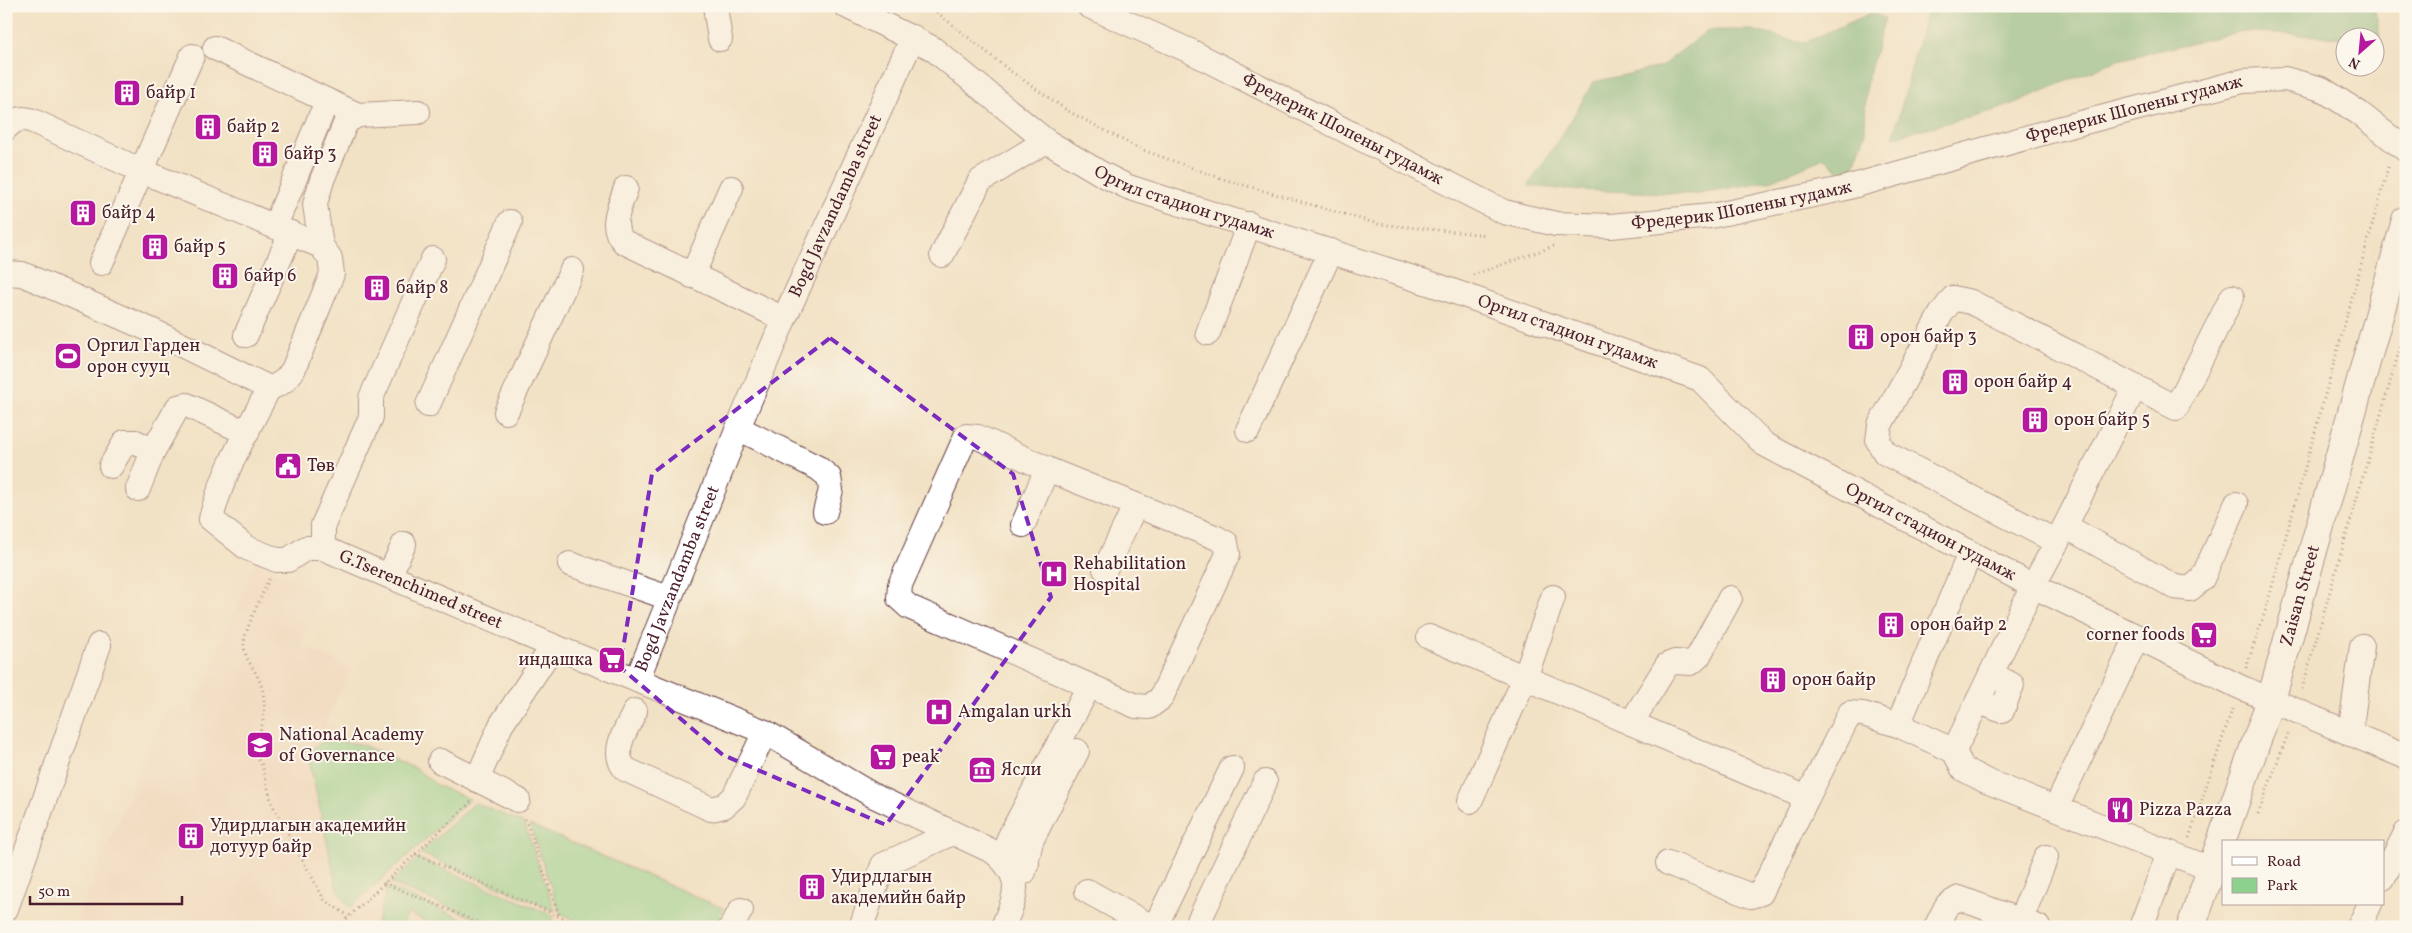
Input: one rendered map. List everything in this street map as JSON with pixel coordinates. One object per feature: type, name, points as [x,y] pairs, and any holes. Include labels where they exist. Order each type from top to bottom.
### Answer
[{"type":"main road","name":"Zaisan Street","points":[[2194,926],[2211,870],[2271,700],[2401,251],[2406,220]]},
{"type":"street","points":[[717,6],[716,13],[720,39]]},
{"type":"street","name":"Оргил стадион гудамж","points":[[846,6],[914,37],[932,48],[1046,141],[1128,187],[1249,224],[1441,287],[1700,379],[1764,444],[2033,586],[2137,637],[2240,687],[2406,757]]},
{"type":"street","name":"Фредерик Шопены гудамж","points":[[1089,6],[1190,51],[1504,212],[1556,224],[1611,226],[1711,216],[1842,189],[2054,130],[2243,81],[2285,78],[2322,89],[2359,113],[2404,148]]},
{"type":"street","name":"Bogd Javzandamba street","points":[[914,37],[784,319],[637,680],[765,732],[874,796],[994,852],[1005,861],[1016,880],[1015,898],[1003,927]]},
{"type":"street","points":[[215,48],[358,115]]},
{"type":"street","points":[[101,263],[192,56]]},
{"type":"street","points":[[6,273],[22,274],[154,331],[269,388],[278,386],[286,380],[293,370],[332,274],[330,258],[321,246],[315,204],[346,122],[358,115],[418,112]]},
{"type":"street","points":[[246,335],[321,115]]},
{"type":"street","points":[[6,128],[14,120],[33,121],[142,171],[321,246]]},
{"type":"street","points":[[942,255],[980,181],[1046,141]]},
{"type":"street","points":[[626,188],[614,224],[617,235],[624,242],[784,319]]},
{"type":"street","points":[[692,276],[731,188]]},
{"type":"street","points":[[428,405],[510,222]]},
{"type":"street","points":[[1208,334],[1249,224]]},
{"type":"street","points":[[1248,430],[1331,251]]},
{"type":"street","points":[[323,548],[322,525],[371,417],[371,398],[433,259]]},
{"type":"street","points":[[506,412],[572,270]]},
{"type":"street","points":[[2232,297],[2176,408],[1971,302],[1953,298],[1941,314],[1880,425],[1878,441],[1885,453],[2175,587],[2190,589],[2202,579],[2236,504]]},
{"type":"street","points":[[1954,751],[2033,586],[2135,387]]},
{"type":"street","points":[[269,388],[228,471],[211,518],[247,548],[276,560]]},
{"type":"street","points":[[138,489],[152,451],[178,407],[182,405],[204,412],[246,433]]},
{"type":"street","points":[[738,428],[818,468],[829,477],[831,490],[825,512]]},
{"type":"street","points":[[966,436],[978,437],[1047,470],[1226,543],[1228,554],[1161,698],[1149,707],[1136,706],[1089,686],[909,607],[899,598],[900,586],[966,436]]},
{"type":"street","points":[[111,466],[125,442],[136,442],[152,451]]},
{"type":"street","points":[[1023,525],[1047,470]]},
{"type":"street","points":[[1105,569],[1135,506]]},
{"type":"street","points":[[389,576],[404,544]]},
{"type":"street","name":"G.Tserenchimed street","points":[[276,560],[288,560],[306,548],[323,548],[637,680]]},
{"type":"street","points":[[1898,725],[1970,553]]},
{"type":"street","points":[[570,564],[669,598]]},
{"type":"street","points":[[1470,801],[1525,678],[1553,597]]},
{"type":"street","points":[[1630,723],[1667,666],[1675,662],[1690,663],[1698,657],[1730,598]]},
{"type":"street","points":[[1429,637],[1807,798]]},
{"type":"street","points":[[2056,808],[2137,637]]},
{"type":"street","points":[[6,909],[99,646]]},
{"type":"street","points":[[483,782],[501,724],[553,646]]},
{"type":"street","points":[[2350,734],[2362,646]]},
{"type":"street","points":[[1027,863],[1009,838],[1089,686]]},
{"type":"street","points":[[636,711],[618,750],[618,757],[625,769],[711,809],[724,806],[734,797],[765,732]]},
{"type":"street","points":[[1668,864],[1750,896],[1761,894],[1850,713],[1863,714],[1898,725],[1954,751],[1963,769],[1986,781],[2211,870]]},
{"type":"street","points":[[1015,898],[1032,841],[1077,751]]},
{"type":"street","points":[[440,762],[518,800]]},
{"type":"street","points":[[1086,891],[1153,927],[1232,768]]},
{"type":"street","points":[[1196,927],[1265,782]]},
{"type":"street","points":[[861,927],[883,865],[952,833]]},
{"type":"street","points":[[2384,876],[2406,833]]},
{"type":"street","points":[[2141,927],[2176,856]]},
{"type":"street","points":[[1936,927],[1947,905],[1959,898],[2029,923],[2046,857]]},
{"type":"street","points":[[2358,927],[2369,906]]},
{"type":"path","points":[[930,6],[1009,70],[1068,110],[1140,149],[1223,179],[1378,224],[1487,234]]},
{"type":"path","points":[[2176,856],[2240,687],[2265,612],[2389,162],[2404,148]]},
{"type":"path","points":[[1441,287],[1557,245]]},
{"type":"path","points":[[2255,823],[2296,711],[2406,327]]},
{"type":"path","points":[[276,560],[244,642],[246,656],[260,681],[263,693],[263,720],[258,740],[251,750],[262,765],[272,804],[325,901],[349,916]]},
{"type":"path","points":[[342,927],[342,923],[415,854],[483,782]]},
{"type":"path","points":[[518,800],[559,915]]},
{"type":"path","points":[[415,854],[584,927]]},
{"type":"path","points":[[384,883],[490,927]]},
{"type":"path","points":[[552,927],[554,922],[567,927],[572,921]]},
{"type":"highlighted area","points":[[830,338],[1013,474],[1051,597],[886,825],[723,755],[620,667],[652,474]]},
{"type":"shaded area","name":"National Academy of Governance","points":[[255,562],[323,593],[301,645],[351,667],[325,724],[415,766],[441,785],[727,907],[716,927],[73,927],[166,706],[192,716]]},
{"type":"green space","points":[[1928,6],[2374,6],[2378,28],[2334,28],[2334,37],[2243,31],[2118,60],[2000,109],[1893,137]]},
{"type":"green space","points":[[1871,13],[1885,18],[1866,85],[1865,135],[1852,171],[1842,174],[1824,158],[1770,181],[1693,194],[1570,190],[1528,186],[1570,122],[1593,82],[1660,67],[1708,30],[1752,30],[1803,43]]},
{"type":"green space","points":[[337,741],[360,744],[414,768],[438,786],[470,799],[352,906],[348,906],[337,888],[309,759],[311,749],[321,743]]},
{"type":"green space","points":[[475,803],[524,823],[555,911],[420,853]]},
{"type":"green space","points":[[530,825],[724,909],[715,927],[590,927],[560,913]]},
{"type":"green space","points":[[417,858],[554,916],[549,927],[496,927],[391,883]]},
{"type":"green space","points":[[387,887],[483,927],[439,927],[408,913],[402,927],[376,927]]},
{"type":"place","name":"байр 1","points":[[127,93]]},
{"type":"place","name":"байр 2","points":[[208,127]]},
{"type":"place","name":"байр 3","points":[[265,154]]},
{"type":"place","name":"байр 4","points":[[83,213]]},
{"type":"place","name":"байр 5","points":[[155,247]]},
{"type":"place","name":"байр 6","points":[[225,276]]},
{"type":"place","name":"байр 8","points":[[377,288]]},
{"type":"place","name":"орон байр 3","points":[[1861,337]]},
{"type":"place","name":"Оргил Гарден орон сууц","points":[[68,356]]},
{"type":"place","name":"орон байр 4","points":[[1955,382]]},
{"type":"place","name":"орон байр 5","points":[[2035,420]]},
{"type":"place","name":"Төв","points":[[288,466]]},
{"type":"place","name":"Rehabilitation Hospital","points":[[1054,574]]},
{"type":"place","name":"орон байр 2","points":[[1891,625]]},
{"type":"place","name":"corner foods","points":[[2204,635]]},
{"type":"place","name":"индашка","points":[[612,660]]},
{"type":"place","name":"орон байр","points":[[1773,680]]},
{"type":"place","name":"Amgalan urkh","points":[[939,712]]},
{"type":"place","name":"National Academy of Governance","points":[[260,745]]},
{"type":"place","name":"peak","points":[[883,757]]},
{"type":"place","name":"Ясли","points":[[982,770]]},
{"type":"place","name":"Pizza Pazza","points":[[2120,810]]},
{"type":"place","name":"Удирдлагын академийн дотуур байр","points":[[191,836]]},
{"type":"place","name":"Удирдлагын академийн байр","points":[[812,887]]}]
